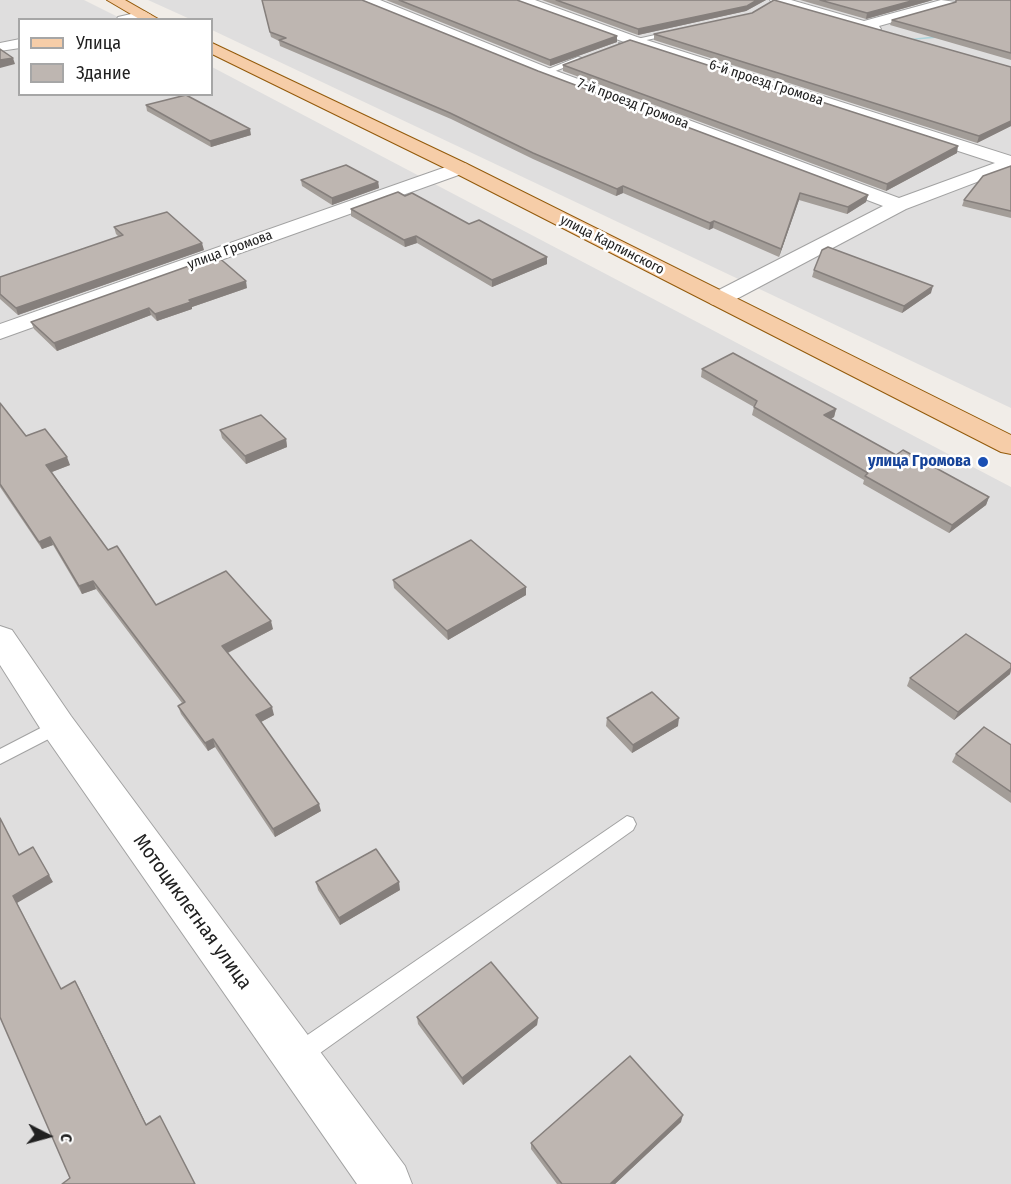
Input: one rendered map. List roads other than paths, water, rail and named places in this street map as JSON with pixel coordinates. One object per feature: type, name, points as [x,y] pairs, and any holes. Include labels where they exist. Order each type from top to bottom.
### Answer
[{"type":"main road","points":[[114,0],[148,17]]},
{"type":"main road","name":"улица Карпинского","points":[[213,48],[460,168],[1011,446]]},
{"type":"street","name":"7-й проезд Громова","points":[[368,0],[545,72],[899,205]]},
{"type":"street","name":"6-й проезд Громова","points":[[522,0],[632,40],[1011,163]]},
{"type":"street","points":[[773,2],[886,32]]},
{"type":"street","points":[[863,26],[949,2]]},
{"type":"street","points":[[0,47],[18,43]]},
{"type":"street","points":[[719,299],[899,205],[1011,163]]},
{"type":"street","name":"улица Громова","points":[[0,332],[460,168]]},
{"type":"street","name":"Мотоциклетная улица","points":[[0,638],[58,726],[387,1184]]},
{"type":"lane","points":[[610,48],[632,40],[678,32]]},
{"type":"lane","points":[[545,72],[589,56]]},
{"type":"lane","points":[[0,757],[58,726]]},
{"type":"lane","points":[[296,1057],[627,825]]},
{"type":"waterway","points":[[912,39],[945,36]]},
{"type":"place","name":"улица Громова","points":[[983,462]]}]
